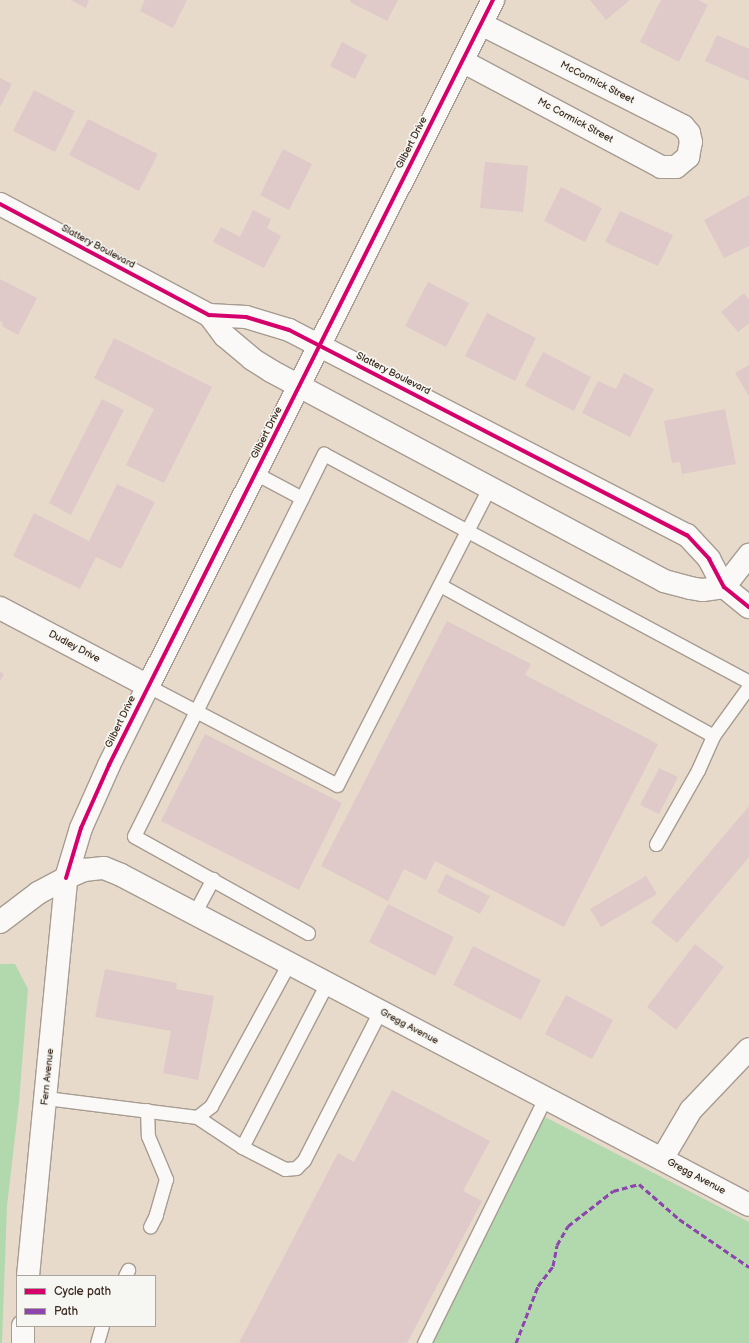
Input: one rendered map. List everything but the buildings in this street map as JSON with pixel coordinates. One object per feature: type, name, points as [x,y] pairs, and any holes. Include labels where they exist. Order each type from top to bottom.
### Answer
[{"type":"street","name":"Gilbert Drive","points":[[66,878],[81,828],[109,765],[493,0]]},
{"type":"street","name":"McCormick Street","points":[[481,24],[683,126],[689,133],[691,142],[688,157]]},
{"type":"street","name":"Mc Cormick Street","points":[[462,61],[661,167],[676,166],[688,157]]},
{"type":"street","name":"Slattery Boulevard","points":[[0,204],[210,315],[246,317],[289,330],[687,535],[709,559],[724,587],[749,607]]},
{"type":"street","name":"Slattery Boulevard","points":[[210,315],[225,336],[252,359],[299,387],[664,581],[703,590],[724,587]]},
{"type":"street","points":[[724,587],[749,555]]},
{"type":"street","name":"Dudley Drive","points":[[0,608],[148,686]]},
{"type":"street","name":"Gregg Avenue","points":[[8,916],[38,893],[66,878],[84,870],[104,868],[289,963],[749,1205]]},
{"type":"street","name":"Fern Avenue","points":[[28,1275],[66,878]]},
{"type":"street","points":[[662,1160],[691,1110],[749,1049]]},
{"type":"street","points":[[23,1327],[23,1343]]},
{"type":"lane","points":[[308,933],[134,836],[324,454],[749,682]]},
{"type":"lane","points":[[255,473],[302,498]]},
{"type":"lane","points":[[148,686],[337,785],[468,532],[489,488]]},
{"type":"lane","points":[[440,585],[713,736]]},
{"type":"lane","points":[[656,844],[698,770],[713,736],[749,686]]},
{"type":"lane","points":[[194,914],[213,880]]},
{"type":"lane","points":[[197,1117],[211,1106],[289,963]]},
{"type":"lane","points":[[242,1147],[327,983]]},
{"type":"lane","points":[[46,1098],[197,1117],[242,1147],[285,1170],[296,1168],[304,1160],[380,1011]]},
{"type":"lane","points":[[424,1343],[546,1098]]},
{"type":"lane","points":[[147,1110],[148,1136],[166,1179],[156,1215],[150,1227]]},
{"type":"lane","points":[[97,1343],[102,1327]]},
{"type":"green space","points":[[0,964],[15,964],[28,989],[19,1102],[7,1206],[2,1343],[0,1343]]},
{"type":"green space","points":[[543,1116],[749,1222],[749,1343],[430,1343]]},
{"type":"marked path","points":[[516,1343],[538,1286],[553,1266],[557,1245],[568,1226],[613,1191],[639,1184],[679,1219],[749,1267]]},
{"type":"cycle path","points":[[66,878],[81,828],[109,765],[493,0]]},
{"type":"cycle path","points":[[0,204],[209,315],[246,317],[289,330],[687,535],[709,559],[724,587],[749,607]]}]
